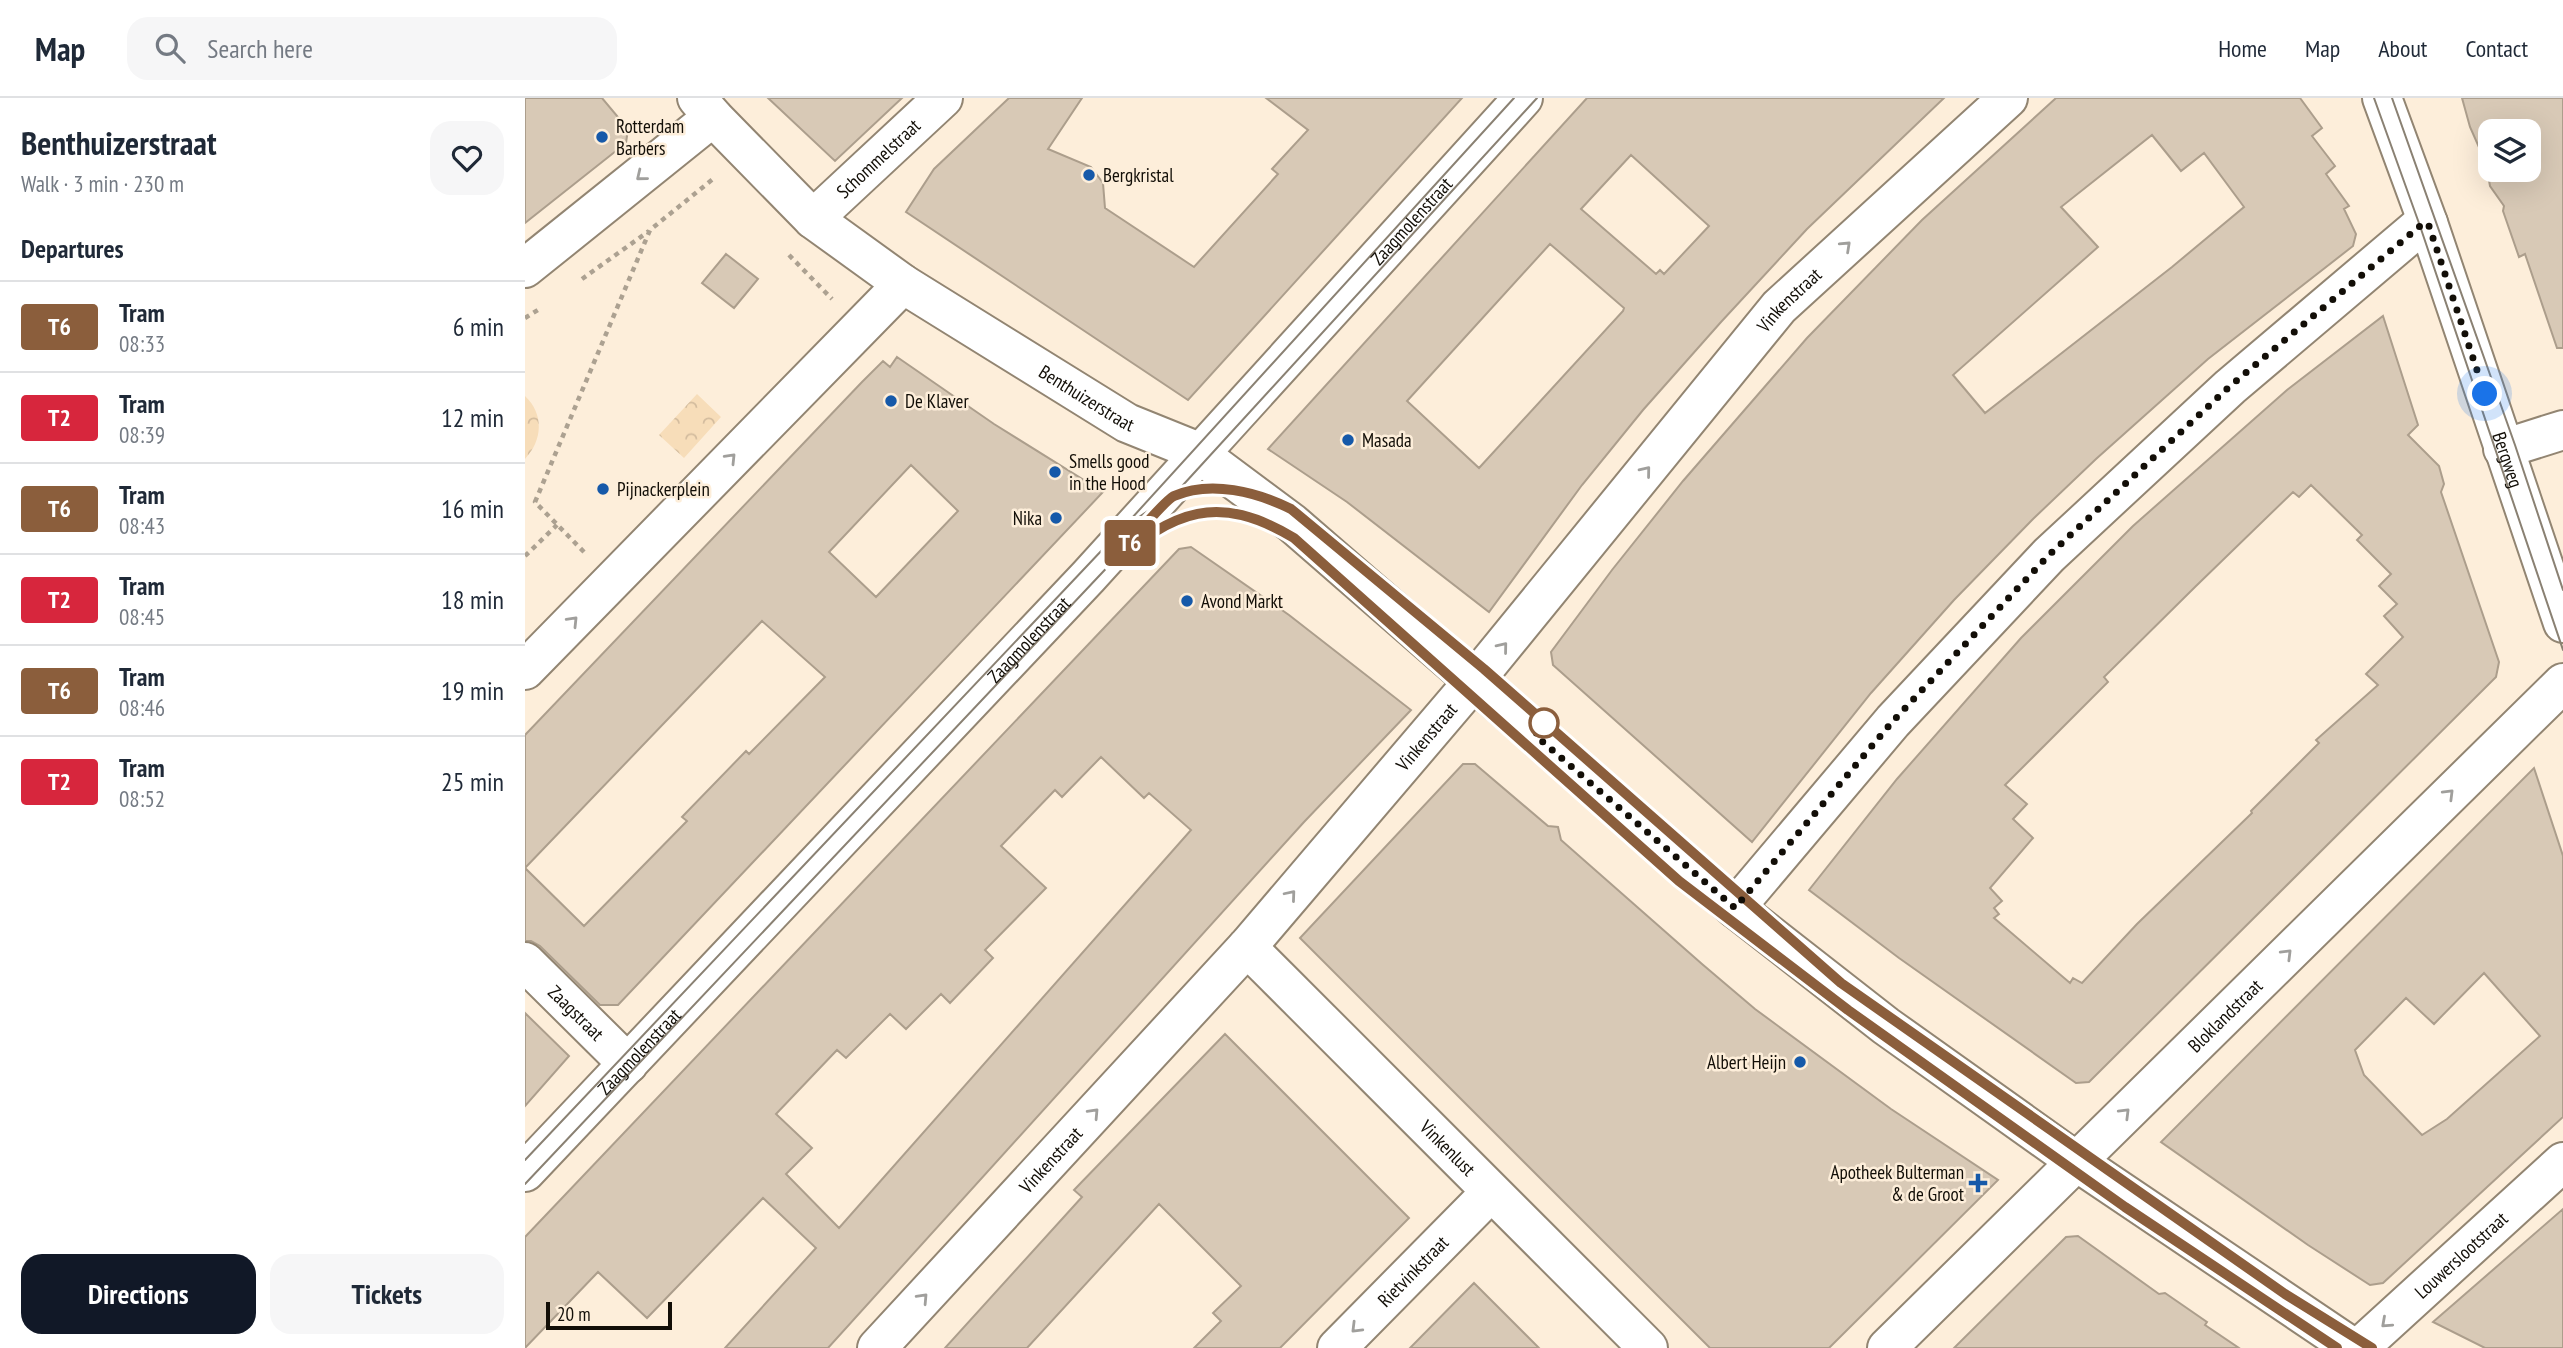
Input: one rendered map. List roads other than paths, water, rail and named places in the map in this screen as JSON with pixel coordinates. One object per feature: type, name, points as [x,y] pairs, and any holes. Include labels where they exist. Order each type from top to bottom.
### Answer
[{"type":"street","name":"Schommelstraat","points":[[813,219],[943,98]]},
{"type":"street","name":"Zaagmolenstraat","points":[[525,1172],[1069,597],[1524,98]]},
{"type":"street","name":"Vinkenstraat","points":[[877,1348],[1247,947],[1473,681],[1779,307],[2008,98]]},
{"type":"street","name":"Bergweg","points":[[2382,98],[2428,223],[2563,623]]},
{"type":"street","name":"Benthuizerstraat","points":[[705,108],[813,219],[903,284],[1127,423],[1200,454],[1292,523],[1735,908],[1886,1026],[2077,1162],[2353,1348]]},
{"type":"street","points":[[525,268],[705,108]]},
{"type":"street","points":[[1735,908],[1893,721],[2049,555],[2229,387],[2420,226],[2428,223]]},
{"type":"street","points":[[525,670],[903,284]]},
{"type":"street","points":[[2503,449],[2563,430]]},
{"type":"street","name":"Bloklandstraat","points":[[1887,1348],[2563,682]]},
{"type":"street","name":"Vinkenlust","points":[[1247,947],[1648,1348]]},
{"type":"street","name":"Zaagstraat","points":[[525,962],[628,1063]]},
{"type":"street","name":"Louwerslootstraat","points":[[2359,1348],[2563,1162]]},
{"type":"street","name":"Rietvinkstraat","points":[[1337,1348],[1490,1192]]},
{"type":"tram line","points":[[525,1160],[1121,530],[1514,98]]},
{"type":"tram line","points":[[1173,496],[1537,98]]},
{"type":"tram line","points":[[2374,98],[2563,650]]},
{"type":"tram line","points":[[2392,98],[2515,445],[2563,590]]},
{"type":"tram line","points":[[1121,530],[1164,501],[1200,490],[1247,493],[1291,509],[1484,669],[1841,983],[2285,1294],[2372,1348]]},
{"type":"tram line","name":"T6","points":[[2337,1348],[2125,1207],[1828,996],[1727,919],[1679,881],[1294,538],[1266,522],[1246,516],[1203,512],[1167,523],[1142,538],[1111,564],[1172,497],[1189,492],[1238,490],[1291,509],[1484,669],[1841,983],[2285,1294],[2372,1348]]},
{"type":"tram line","points":[[1111,564],[1156,531],[1177,520],[1198,514],[1219,512],[1242,515],[1294,538],[1679,881],[1828,996],[2125,1207],[2337,1348]]},
{"type":"tram line","points":[[525,1184],[1116,558]]},
{"type":"place","name":"Rotterdam Barbers","points":[[602,137]]},
{"type":"place","name":"Bergkristal","points":[[1089,175]]},
{"type":"place","name":"De Klaver","points":[[891,401]]},
{"type":"place","name":"Masada","points":[[1348,440]]},
{"type":"place","name":"Smells good in the Hood","points":[[1055,472]]},
{"type":"place","name":"Pijnackerplein","points":[[603,489]]},
{"type":"place","name":"Nika","points":[[1056,518]]},
{"type":"place","name":"Avond Markt","points":[[1187,601]]},
{"type":"place","name":"Albert Heijn","points":[[1800,1062]]},
{"type":"place","name":"Apotheek Bulterman & de Groot","points":[[1978,1183]]}]
